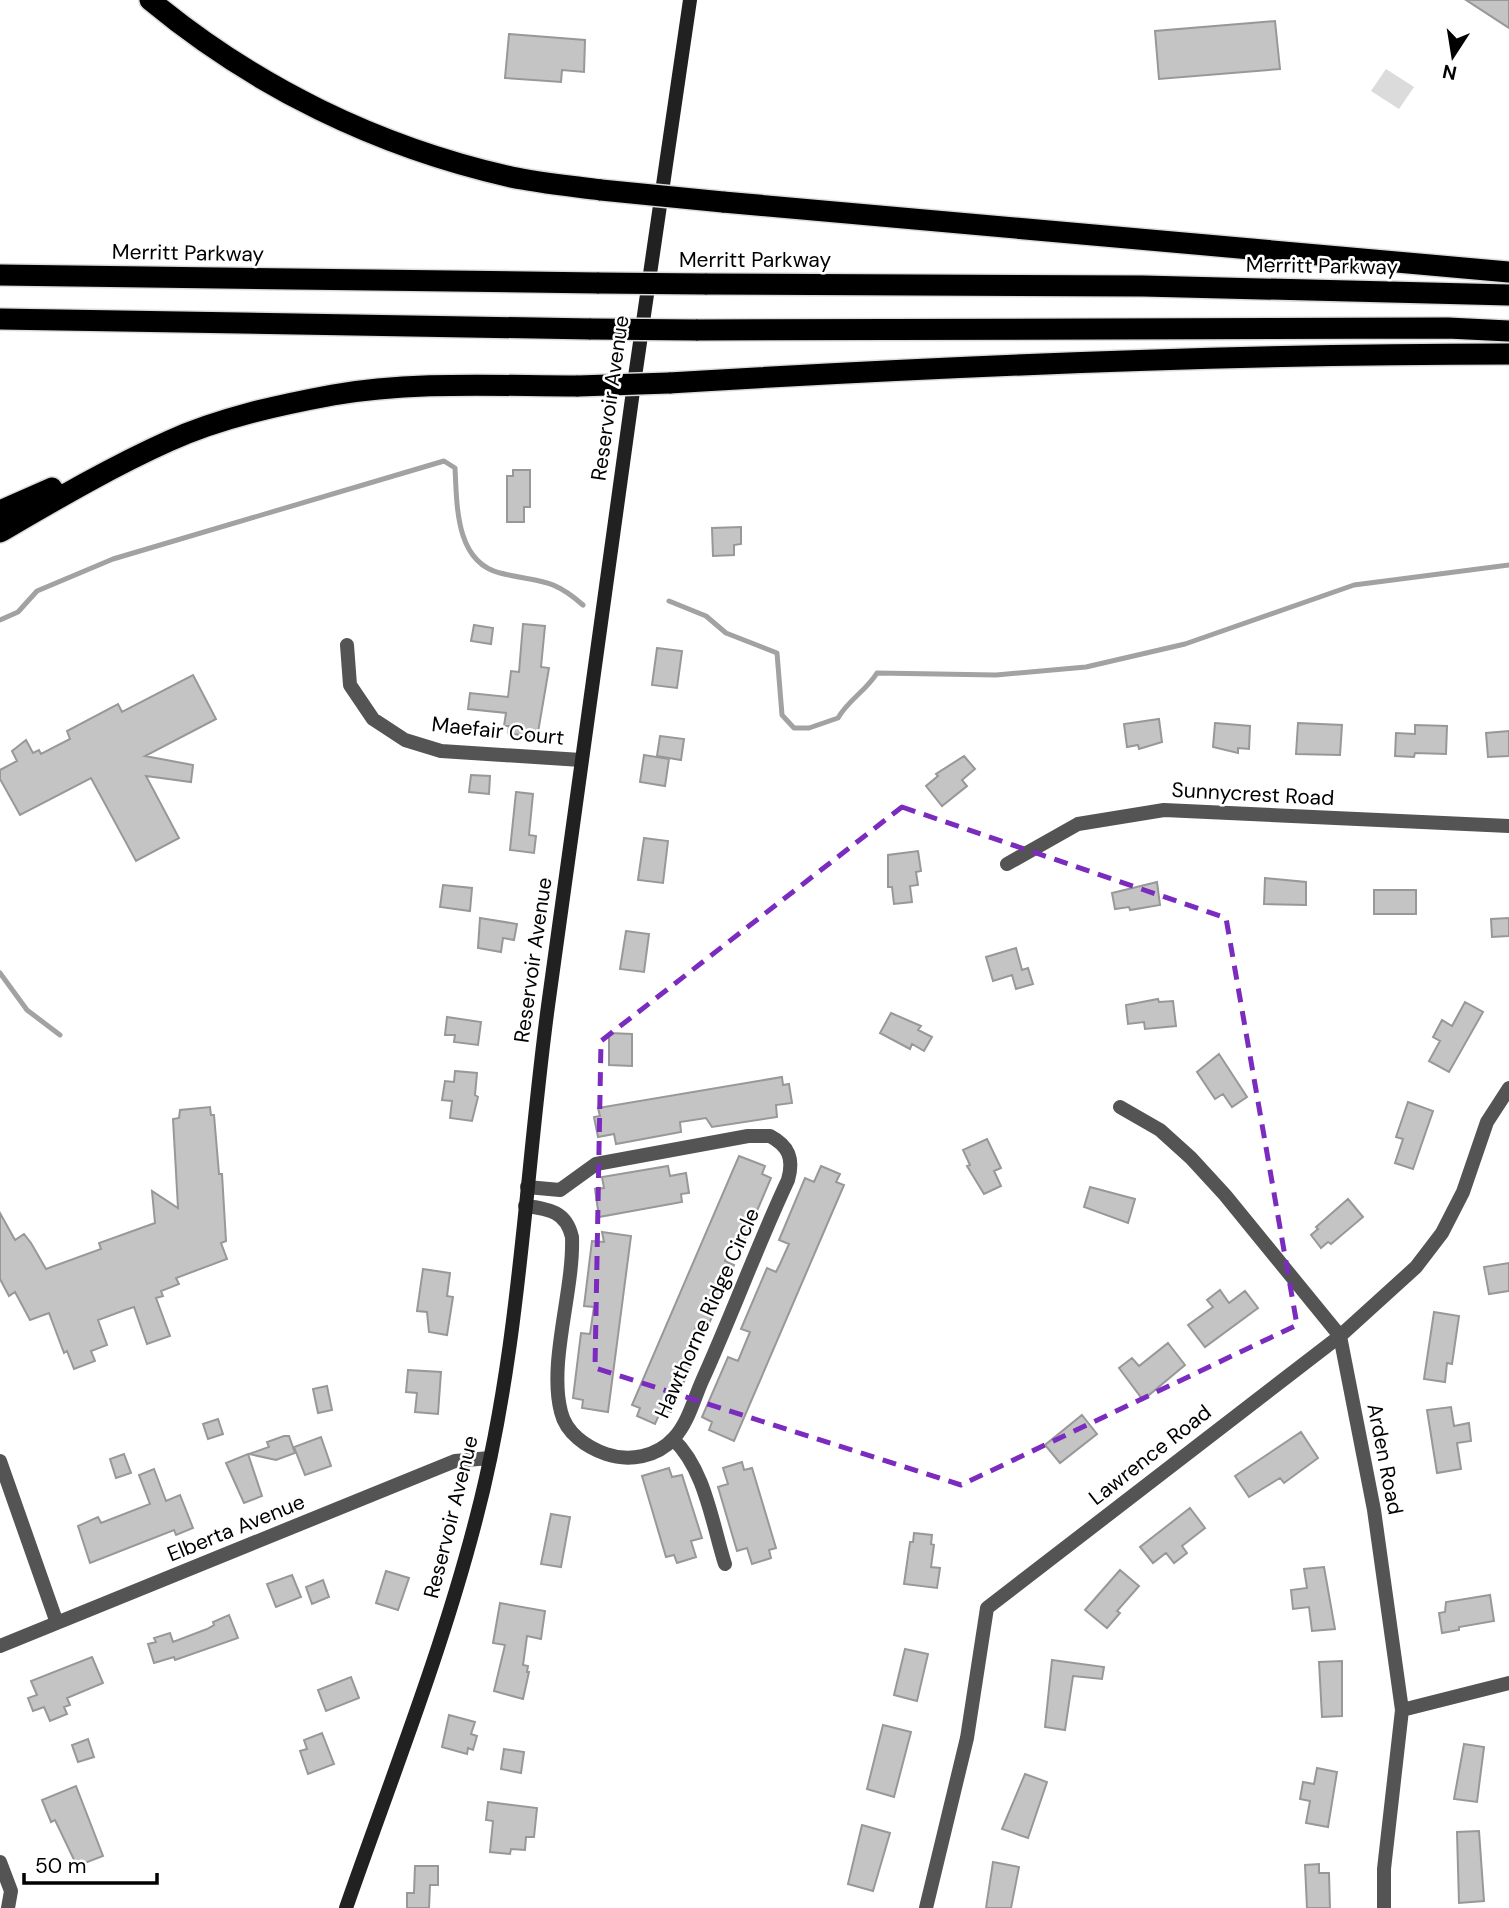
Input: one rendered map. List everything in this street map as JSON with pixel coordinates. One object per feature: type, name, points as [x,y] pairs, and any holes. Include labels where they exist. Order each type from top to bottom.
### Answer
[{"type":"highway","points":[[150,0],[260,78],[351,127],[421,153],[513,177],[601,191],[1509,272]]},
{"type":"highway","name":"Merritt Parkway","points":[[0,275],[599,283],[1143,286],[1509,295]]},
{"type":"highway","points":[[0,319],[696,330],[1448,328],[1509,331]]},
{"type":"highway","points":[[0,511],[171,440],[246,415],[334,395],[442,387],[669,383],[926,368],[1396,354],[1509,354]]},
{"type":"highway","points":[[0,532],[65,493],[171,440]]},
{"type":"main road","name":"Reservoir Avenue","points":[[346,1908],[458,1581],[490,1458],[525,1206],[581,760],[690,0]]},
{"type":"street","name":"Maefair Court","points":[[347,645],[350,685],[373,719],[405,740],[442,751],[581,760]]},
{"type":"street","name":"Sunnycrest Road","points":[[1007,864],[1078,824],[1164,810],[1509,826]]},
{"type":"street","name":"Lawrence Road","points":[[926,1908],[967,1738],[987,1608],[1340,1336],[1416,1267],[1442,1233],[1463,1192],[1487,1122],[1509,1088]]},
{"type":"street","name":"Arden Road","points":[[1120,1107],[1160,1130],[1191,1158],[1225,1195],[1340,1336],[1374,1510],[1402,1710],[1384,1869],[1384,1908]]},
{"type":"street","name":"Hawthorne Ridge Circle","points":[[525,1206],[557,1212],[570,1227],[572,1237],[559,1382],[561,1411],[568,1428],[593,1448],[621,1458],[647,1455],[673,1439],[681,1429],[788,1180],[792,1165],[788,1151],[770,1136],[748,1136],[601,1163],[560,1190],[527,1187]]},
{"type":"street","points":[[673,1439],[685,1450],[694,1466],[725,1564]]},
{"type":"street","name":"Elberta Avenue","points":[[0,1646],[455,1461],[490,1458]]},
{"type":"street","points":[[0,1461],[57,1623]]},
{"type":"street","points":[[1402,1710],[1509,1683]]},
{"type":"street","points":[[0,1862],[11,1891],[8,1908]]},
{"type":"highlighted area","points":[[902,807],[1226,918],[1297,1325],[961,1485],[595,1368],[601,1041]]},
{"type":"shaded area","points":[[1386,69],[1414,87],[1399,109],[1371,91]]},
{"type":"building","points":[[1466,0],[1509,0],[1509,28]]},
{"type":"building","points":[[1275,21],[1280,69],[1159,79],[1155,31]]},
{"type":"building","points":[[509,34],[585,40],[584,72],[562,70],[561,82],[505,78]]},
{"type":"building","points":[[513,470],[530,470],[530,507],[524,507],[524,522],[507,522],[507,476],[513,476]]},
{"type":"building","points":[[741,527],[741,544],[734,545],[734,555],[713,556],[712,528]]},
{"type":"building","points":[[523,624],[545,626],[541,667],[549,668],[537,738],[508,733],[509,726],[504,726],[506,713],[468,709],[470,693],[508,697],[511,671],[519,672]]},
{"type":"building","points":[[474,625],[493,628],[491,644],[471,641]]},
{"type":"building","points":[[657,648],[682,651],[677,688],[652,685]]},
{"type":"building","points":[[193,675],[216,719],[145,756],[193,765],[191,782],[146,776],[179,838],[136,861],[91,778],[20,815],[0,779],[0,770],[17,761],[12,751],[26,740],[33,753],[39,750],[41,754],[70,739],[67,731],[118,704],[122,712]]},
{"type":"building","points":[[1159,719],[1162,742],[1139,749],[1138,745],[1127,747],[1124,724]]},
{"type":"building","points":[[1215,723],[1250,726],[1249,749],[1238,748],[1238,753],[1213,747]]},
{"type":"building","points":[[1298,723],[1342,725],[1340,755],[1296,754]]},
{"type":"building","points":[[1415,725],[1447,726],[1446,754],[1415,753],[1414,757],[1395,756],[1396,733],[1415,734]]},
{"type":"building","points":[[1509,731],[1509,756],[1488,757],[1486,733]]},
{"type":"building","points":[[660,736],[684,739],[681,760],[657,756]]},
{"type":"building","points":[[644,755],[669,759],[665,786],[640,782]]},
{"type":"building","points":[[964,756],[975,769],[962,780],[967,786],[942,806],[926,786],[938,776],[936,774]]},
{"type":"building","points":[[471,775],[490,776],[489,794],[469,792]]},
{"type":"building","points":[[516,792],[533,794],[529,835],[536,836],[534,853],[510,850]]},
{"type":"building","points":[[644,838],[668,841],[663,883],[638,880]]},
{"type":"building","points":[[918,851],[921,871],[916,872],[918,885],[910,886],[912,902],[894,904],[892,887],[888,887],[888,855]]},
{"type":"building","points":[[1265,878],[1306,882],[1306,905],[1264,904]]},
{"type":"building","points":[[1157,882],[1160,905],[1130,910],[1129,907],[1115,909],[1112,893]]},
{"type":"building","points":[[443,885],[472,888],[470,911],[440,907]]},
{"type":"building","points":[[1374,890],[1416,890],[1416,914],[1374,914]]},
{"type":"building","points":[[480,918],[517,924],[514,940],[503,938],[501,952],[478,948]]},
{"type":"building","points":[[1509,918],[1509,936],[1492,937],[1491,919]]},
{"type":"building","points":[[626,931],[649,934],[644,972],[620,969]]},
{"type":"building","points":[[1016,948],[1022,970],[1028,968],[1033,984],[1016,989],[1012,975],[993,981],[986,957]]},
{"type":"building","points":[[1158,999],[1159,1002],[1173,1001],[1176,1026],[1145,1029],[1144,1022],[1128,1024],[1126,1005]]},
{"type":"building","points":[[1465,1002],[1483,1012],[1449,1072],[1429,1061],[1440,1041],[1433,1037],[1442,1020],[1452,1026]]},
{"type":"building","points":[[891,1013],[921,1026],[918,1030],[932,1037],[924,1051],[912,1044],[910,1049],[880,1033]]},
{"type":"building","points":[[447,1017],[481,1022],[478,1045],[454,1042],[455,1035],[445,1035]]},
{"type":"building","points":[[609,1033],[632,1034],[632,1066],[609,1065]]},
{"type":"building","points":[[1219,1054],[1247,1097],[1232,1107],[1223,1094],[1215,1099],[1197,1072]]},
{"type":"building","points":[[455,1071],[477,1073],[475,1095],[478,1097],[472,1121],[450,1118],[452,1101],[442,1100],[445,1081],[454,1082]]},
{"type":"building","points":[[782,1077],[783,1085],[789,1084],[792,1103],[776,1105],[777,1117],[712,1127],[706,1118],[680,1122],[681,1132],[616,1144],[614,1134],[598,1137],[594,1117],[600,1116],[598,1108]]},
{"type":"building","points":[[1408,1102],[1433,1111],[1413,1169],[1395,1163],[1403,1139],[1396,1137]]},
{"type":"building","points":[[210,1107],[211,1115],[214,1115],[219,1174],[222,1174],[226,1241],[221,1243],[227,1259],[176,1278],[179,1284],[161,1291],[163,1296],[156,1298],[170,1336],[147,1344],[134,1307],[125,1310],[98,1320],[107,1345],[91,1351],[95,1361],[74,1369],[67,1351],[64,1353],[49,1313],[30,1320],[15,1292],[9,1296],[0,1279],[0,1213],[15,1240],[24,1234],[46,1269],[101,1249],[99,1243],[155,1223],[152,1191],[178,1208],[173,1119],[179,1118],[180,1110]]},
{"type":"building","points":[[987,1139],[1001,1168],[994,1171],[1001,1186],[984,1194],[967,1166],[970,1165],[963,1150]]},
{"type":"building","points":[[739,1156],[765,1166],[762,1174],[771,1178],[745,1239],[736,1236],[725,1261],[734,1265],[708,1326],[698,1322],[687,1347],[697,1351],[671,1412],[662,1408],[655,1424],[637,1416],[640,1408],[632,1405]]},
{"type":"building","points":[[668,1166],[670,1176],[686,1173],[689,1193],[681,1194],[682,1202],[599,1217],[595,1189],[604,1188],[602,1177]]},
{"type":"building","points":[[821,1166],[840,1174],[836,1182],[844,1185],[734,1441],[709,1430],[712,1422],[702,1417],[728,1357],[738,1361],[750,1332],[741,1329],[767,1268],[776,1272],[789,1244],[779,1240],[805,1178],[814,1182]]},
{"type":"building","points":[[1090,1187],[1135,1199],[1128,1223],[1084,1207]]},
{"type":"building","points":[[1348,1199],[1363,1217],[1331,1244],[1328,1242],[1321,1248],[1311,1235],[1318,1229],[1316,1227]]},
{"type":"building","points":[[602,1232],[631,1236],[608,1412],[582,1408],[583,1400],[573,1398],[581,1333],[590,1334],[594,1307],[584,1306],[592,1241],[604,1242]]},
{"type":"building","points":[[1509,1263],[1509,1291],[1489,1294],[1484,1267]]},
{"type":"building","points":[[423,1269],[450,1273],[447,1296],[453,1297],[447,1335],[429,1332],[427,1312],[417,1311]]},
{"type":"building","points":[[1220,1290],[1229,1303],[1245,1291],[1258,1308],[1205,1347],[1188,1325],[1213,1307],[1207,1300]]},
{"type":"building","points":[[1434,1312],[1459,1316],[1452,1364],[1447,1363],[1445,1382],[1424,1379]]},
{"type":"building","points":[[1168,1343],[1185,1365],[1143,1400],[1119,1368],[1132,1358],[1139,1366]]},
{"type":"building","points":[[408,1370],[441,1372],[438,1414],[415,1412],[417,1393],[406,1392]]},
{"type":"building","points":[[327,1386],[332,1410],[318,1413],[313,1389]]},
{"type":"building","points":[[1451,1407],[1454,1426],[1469,1423],[1471,1441],[1457,1443],[1461,1469],[1437,1473],[1427,1410]]},
{"type":"building","points":[[1082,1415],[1097,1434],[1060,1463],[1045,1445]]},
{"type":"building","points":[[218,1419],[223,1434],[208,1439],[203,1424]]},
{"type":"building","points":[[1301,1432],[1318,1458],[1284,1483],[1280,1478],[1249,1497],[1235,1476]]},
{"type":"building","points":[[289,1436],[295,1453],[276,1460],[249,1454],[269,1447],[267,1442]]},
{"type":"building","points":[[321,1437],[331,1466],[305,1475],[294,1447]]},
{"type":"building","points":[[124,1454],[131,1473],[116,1478],[110,1459]]},
{"type":"building","points":[[248,1454],[262,1496],[244,1503],[226,1463]]},
{"type":"building","points":[[742,1462],[744,1470],[752,1468],[776,1548],[769,1550],[771,1558],[752,1564],[747,1548],[737,1551],[718,1487],[728,1484],[723,1468]]},
{"type":"building","points":[[669,1468],[672,1477],[682,1475],[702,1538],[691,1541],[696,1557],[677,1563],[674,1555],[666,1557],[642,1476]]},
{"type":"building","points":[[154,1469],[166,1501],[180,1495],[193,1528],[176,1535],[174,1530],[90,1563],[78,1526],[98,1517],[101,1523],[150,1504],[139,1475]]},
{"type":"building","points":[[1190,1508],[1205,1528],[1182,1546],[1187,1553],[1174,1563],[1166,1553],[1153,1563],[1140,1547]]},
{"type":"building","points":[[551,1514],[570,1517],[561,1567],[541,1564]]},
{"type":"building","points":[[914,1533],[932,1535],[931,1544],[934,1545],[931,1567],[940,1568],[937,1588],[904,1584],[910,1542],[913,1542]]},
{"type":"building","points":[[1324,1567],[1335,1629],[1312,1631],[1309,1607],[1293,1609],[1291,1590],[1307,1588],[1304,1569]]},
{"type":"building","points":[[1120,1570],[1139,1586],[1117,1611],[1120,1613],[1107,1628],[1085,1610]]},
{"type":"building","points":[[386,1571],[409,1578],[398,1610],[376,1603]]},
{"type":"building","points":[[292,1575],[301,1597],[276,1607],[267,1584]]},
{"type":"building","points":[[323,1580],[329,1597],[312,1604],[306,1587]]},
{"type":"building","points":[[1490,1595],[1494,1621],[1442,1633],[1439,1613],[1445,1612],[1446,1602]]},
{"type":"building","points":[[500,1603],[545,1611],[541,1639],[527,1636],[523,1665],[528,1666],[529,1672],[523,1699],[494,1691],[505,1645],[493,1643]]},
{"type":"building","points":[[229,1615],[238,1638],[175,1660],[174,1657],[154,1663],[148,1644],[156,1642],[154,1638],[170,1633],[173,1642],[207,1629],[214,1625],[213,1622]]},
{"type":"building","points":[[905,1649],[928,1654],[917,1701],[894,1695]]},
{"type":"building","points":[[92,1657],[103,1683],[67,1698],[70,1705],[64,1707],[67,1714],[50,1721],[44,1707],[33,1711],[28,1698],[37,1695],[31,1681]]},
{"type":"building","points":[[1052,1660],[1104,1667],[1102,1679],[1073,1676],[1065,1730],[1045,1727]]},
{"type":"building","points":[[1342,1661],[1342,1716],[1322,1717],[1319,1662]]},
{"type":"building","points":[[351,1677],[359,1698],[326,1711],[318,1690]]},
{"type":"building","points":[[449,1715],[475,1722],[471,1734],[477,1736],[473,1750],[468,1748],[467,1754],[442,1747]]},
{"type":"building","points":[[883,1725],[911,1732],[894,1797],[867,1789]]},
{"type":"building","points":[[322,1733],[334,1764],[308,1774],[300,1751],[307,1749],[304,1740]]},
{"type":"building","points":[[88,1739],[94,1757],[78,1762],[72,1745]]},
{"type":"building","points":[[1464,1744],[1484,1747],[1477,1802],[1454,1799]]},
{"type":"building","points":[[504,1749],[524,1752],[521,1773],[501,1769]]},
{"type":"building","points":[[1317,1768],[1337,1772],[1328,1827],[1306,1823],[1310,1801],[1300,1799],[1303,1782],[1314,1784]]},
{"type":"building","points":[[1025,1774],[1047,1782],[1028,1838],[1002,1829]]},
{"type":"building","points":[[76,1786],[103,1856],[77,1866],[55,1820],[51,1822],[42,1800]]},
{"type":"building","points":[[488,1802],[537,1808],[534,1837],[526,1837],[525,1850],[511,1849],[510,1854],[490,1852],[493,1821],[486,1820]]},
{"type":"building","points":[[862,1825],[890,1833],[873,1891],[848,1884]]},
{"type":"building","points":[[1479,1831],[1484,1901],[1459,1903],[1457,1832]]},
{"type":"building","points":[[993,1862],[1019,1867],[1011,1908],[986,1908]]},
{"type":"building","points":[[1319,1864],[1319,1873],[1329,1873],[1330,1908],[1307,1908],[1305,1865]]},
{"type":"building","points":[[415,1866],[438,1866],[438,1885],[430,1885],[429,1908],[407,1908],[407,1893],[414,1893]]},
{"type":"waterway","points":[[0,620],[18,612],[37,591],[113,559],[444,461],[455,468],[461,530],[474,557],[485,567],[500,573],[553,585],[583,605]]},
{"type":"waterway","points":[[669,601],[706,616],[726,633],[777,653],[782,715],[794,728],[809,728],[838,718],[877,673],[996,675],[1086,667],[1185,644],[1354,585],[1509,565]]},
{"type":"waterway","points":[[0,973],[27,1010],[60,1035]]}]
